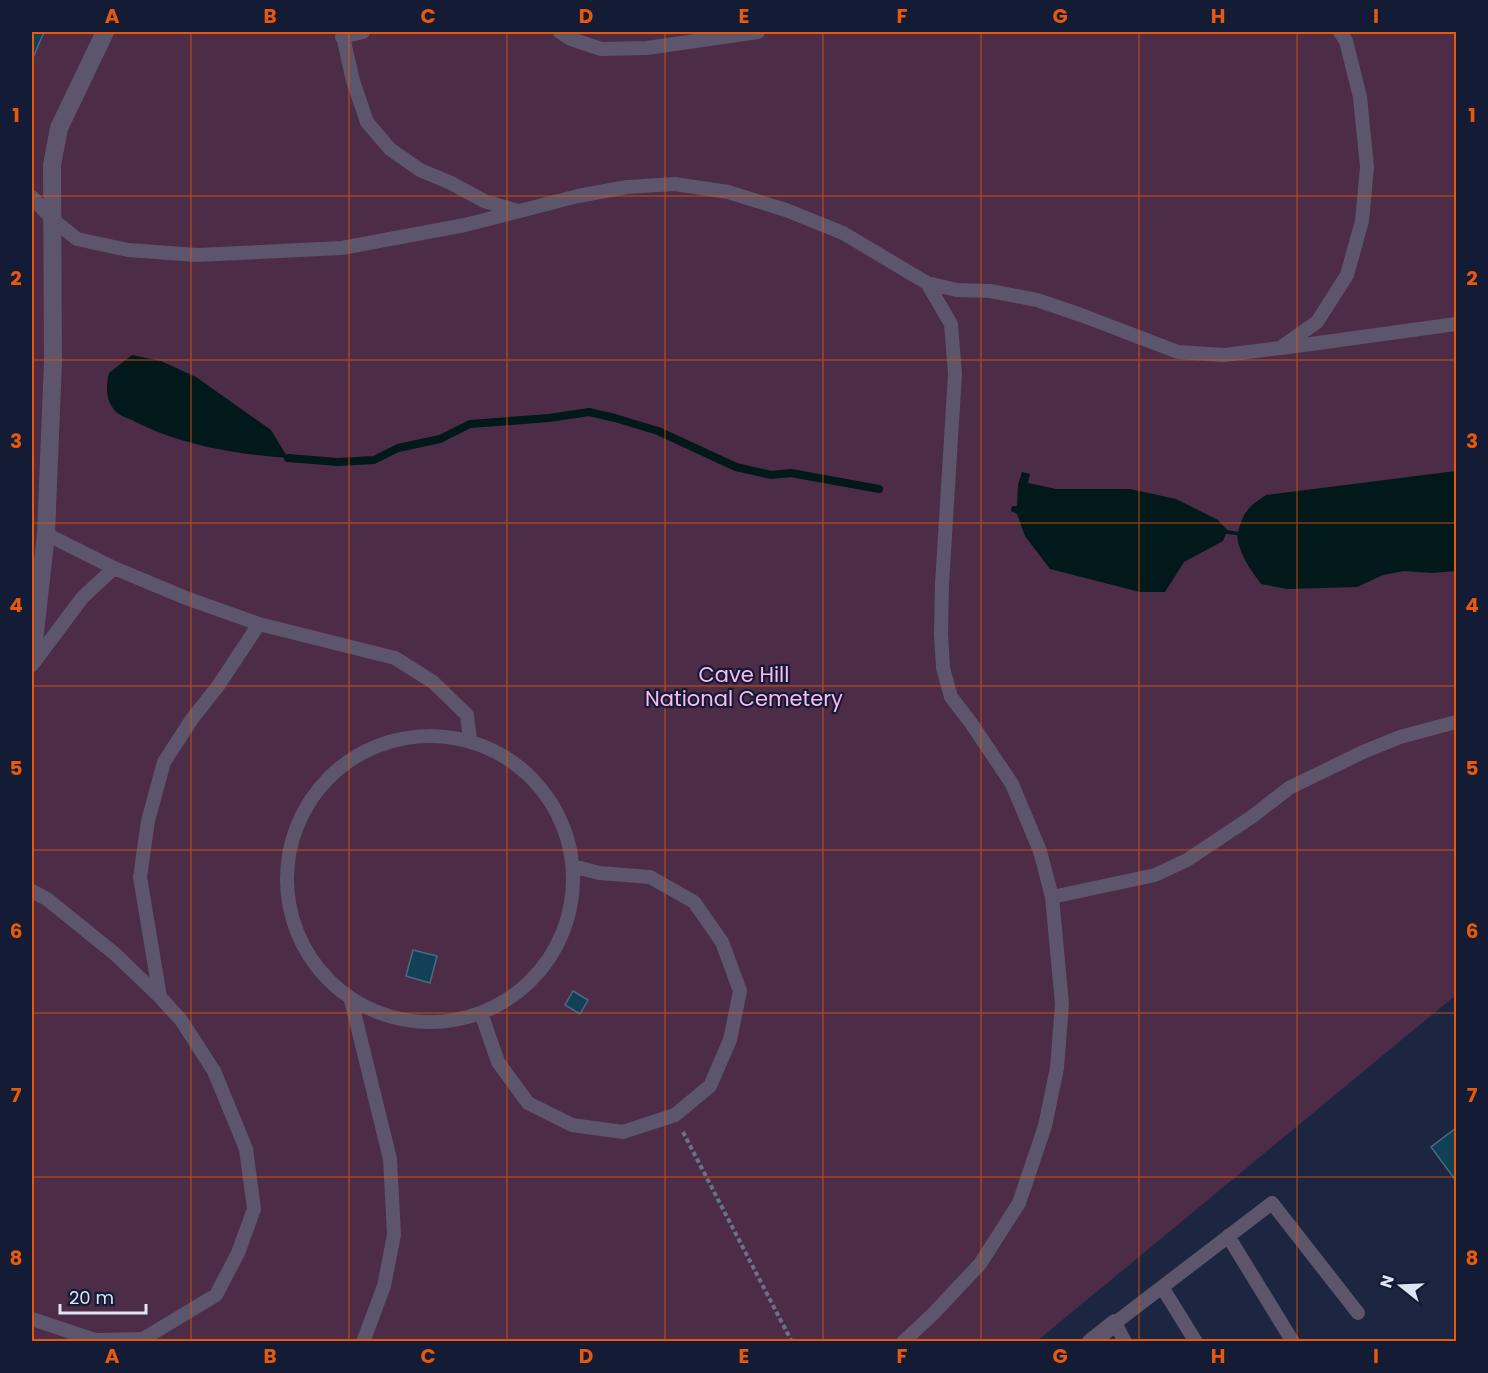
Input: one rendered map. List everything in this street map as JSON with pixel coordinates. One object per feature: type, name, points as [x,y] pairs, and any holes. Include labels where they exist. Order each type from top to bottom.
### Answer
[{"type":"street","points":[[32,659],[46,534],[53,361],[52,165],[60,128],[105,32]]},
{"type":"street","points":[[1091,1341],[1115,1323]]},
{"type":"lane","points":[[363,32],[342,34],[352,81],[367,122],[390,148],[420,170],[451,183],[484,201],[520,211]]},
{"type":"lane","points":[[560,32],[571,39],[601,50],[647,48],[758,32]]},
{"type":"lane","points":[[1280,348],[1317,322],[1347,275],[1362,221],[1367,166],[1360,97],[1346,34]]},
{"type":"lane","points":[[32,197],[52,219],[77,239],[128,250],[197,255],[342,248],[413,236],[579,196],[627,187],[675,184],[728,192],[786,210],[843,233],[927,283],[957,290],[990,291],[1036,300],[1178,352],[1224,355],[1456,324]]},
{"type":"lane","points":[[903,1341],[933,1314],[980,1264],[1019,1203],[1041,1137],[1057,1068],[1062,1004],[1052,897],[1041,852],[1012,784],[951,697],[943,668],[942,584],[955,374],[951,324],[927,283]]},
{"type":"lane","points":[[46,534],[114,568],[186,598],[259,624],[394,658],[433,682],[467,715],[470,740]]},
{"type":"lane","points":[[32,666],[82,598],[114,568]]},
{"type":"lane","points":[[160,997],[140,877],[148,822],[164,762],[259,624]]},
{"type":"lane","points":[[1052,897],[1155,875],[1186,860],[1253,816],[1289,788],[1372,748],[1400,737],[1456,722]]},
{"type":"lane","points":[[425,735],[470,740],[509,758],[541,787],[562,824],[573,866],[569,912],[551,955],[521,990],[481,1013],[437,1023],[392,1018],[351,1000],[318,970],[295,930],[286,886],[291,841],[310,799],[341,766],[380,744],[425,735]]},
{"type":"lane","points":[[481,1013],[498,1062],[528,1103],[572,1125],[622,1132],[675,1115],[711,1086],[730,1040],[740,991],[722,942],[694,902],[650,877],[599,873],[573,866]]},
{"type":"lane","points":[[32,891],[47,899],[115,954],[182,1020],[214,1071],[246,1149],[254,1209],[238,1253],[216,1295],[143,1340],[95,1340],[32,1319]]},
{"type":"lane","points":[[351,1000],[390,1159],[394,1235],[384,1286],[363,1341]]},
{"type":"lane","points":[[1125,1341],[1115,1323],[1272,1203],[1359,1313]]},
{"type":"lane","points":[[1228,1236],[1293,1341]]},
{"type":"lane","points":[[1162,1287],[1196,1341]]},
{"type":"path","points":[[675,1115],[792,1341]]},
{"type":"green space","name":"Cave Hill National Cemetery","points":[[32,32],[1456,32],[1456,995],[1037,1341],[32,1341]]},
{"type":"shaded area","points":[[132,355],[161,361],[196,377],[271,430],[288,458],[228,451],[188,442],[150,429],[117,413],[108,398],[109,373]]},
{"type":"shaded area","points":[[1456,471],[1456,571],[1432,573],[1404,571],[1383,575],[1357,587],[1287,589],[1261,584],[1243,555],[1237,535],[1226,534],[1223,541],[1184,562],[1165,592],[1140,592],[1050,569],[1025,536],[1017,514],[1011,511],[1012,506],[1017,506],[1018,485],[1022,472],[1030,474],[1028,483],[1056,489],[1130,489],[1176,499],[1218,520],[1227,530],[1238,532],[1248,510],[1266,495]]},
{"type":"building","points":[[32,32],[44,32],[32,60]]},
{"type":"building","points":[[413,950],[437,956],[430,983],[406,976]]},
{"type":"building","points":[[573,991],[588,1000],[580,1014],[565,1005]]},
{"type":"building","points":[[1456,1128],[1456,1181],[1431,1147]]},
{"type":"waterway","points":[[288,458],[338,462],[374,460],[398,448],[440,439],[470,424],[549,418],[589,412],[658,431],[736,467],[771,475],[791,473],[879,489]]}]
